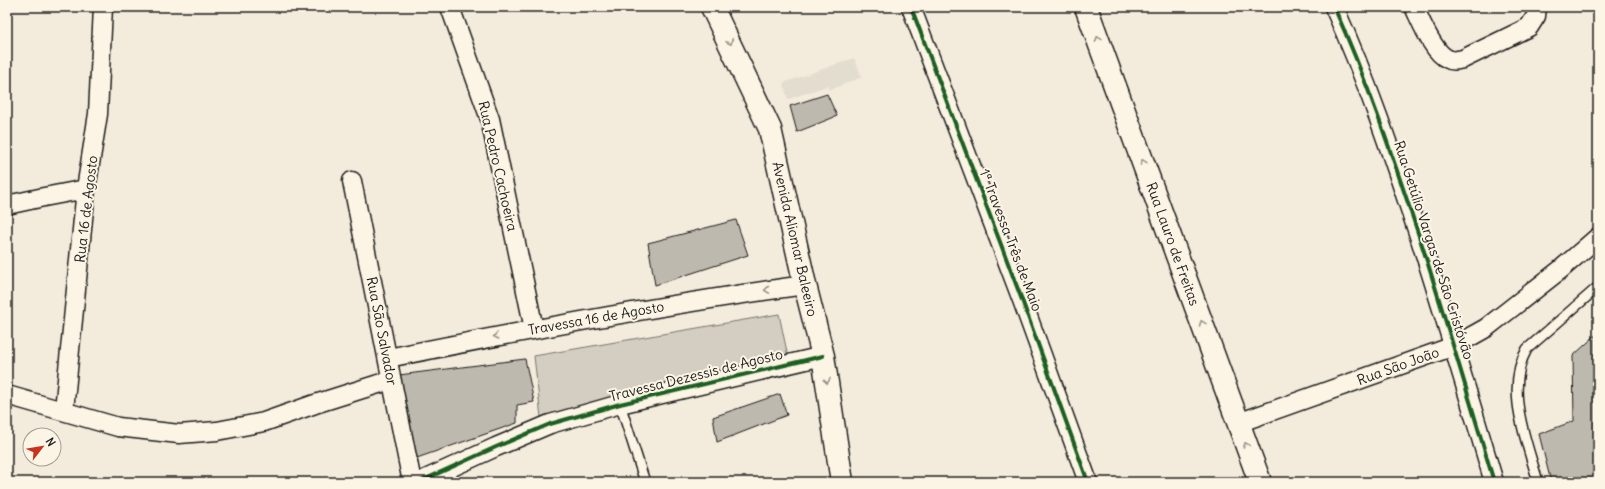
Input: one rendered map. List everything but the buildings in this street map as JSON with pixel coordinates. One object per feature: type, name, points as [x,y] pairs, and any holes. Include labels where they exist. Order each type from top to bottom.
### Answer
[{"type":"main road","name":"Avenida Aliomar Baleeiro","points":[[712,7],[770,129],[805,285],[823,356],[842,482]]},
{"type":"main road","name":"Rua Lauro de Freitas","points":[[1086,7],[1260,482]]},
{"type":"street","name":"Rua 16 de Agosto","points":[[64,410],[86,189],[98,114],[102,7]]},
{"type":"street","name":"Rua Pedro Cachoeira","points":[[450,7],[490,119],[534,329]]},
{"type":"street","name":"1ª Travessa Três de Maio","points":[[911,7],[1022,300],[1088,482]]},
{"type":"street","name":"Rua Getúlio Vargas de São Cristóvão","points":[[1334,7],[1354,51],[1395,164],[1454,346],[1494,482]]},
{"type":"street","points":[[1414,7],[1434,46],[1448,60],[1454,61],[1463,59],[1529,27],[1536,16],[1537,7]]},
{"type":"street","name":"Rua São Salvador","points":[[352,181],[412,482]]},
{"type":"street","points":[[7,206],[44,196],[86,189]]},
{"type":"street","name":"Rua São João","points":[[1238,423],[1454,346],[1486,328],[1560,270],[1598,237]]},
{"type":"street","name":"Travessa 16 de Agosto","points":[[388,358],[534,329],[704,299],[805,285]]},
{"type":"street","name":"Travessa Dezessis de Agosto","points":[[419,482],[550,424],[620,404],[823,356]]},
{"type":"street","points":[[7,395],[64,410],[118,428],[179,434],[217,431],[264,422],[391,380]]},
{"type":"lane","points":[[1538,482],[1522,424],[1516,389],[1520,360],[1526,349],[1598,287]]},
{"type":"lane","points":[[620,404],[645,482]]},
{"type":"shaded area","points":[[854,58],[862,77],[830,90],[827,86],[788,99],[783,83]]},
{"type":"shaded area","points":[[779,314],[788,357],[541,418],[534,356]]},
{"type":"cycle path","points":[[911,7],[1022,300],[1088,482]]},
{"type":"cycle path","points":[[1334,7],[1380,122],[1420,239],[1494,482]]},
{"type":"cycle path","points":[[419,482],[550,424],[620,404],[823,356]]}]
